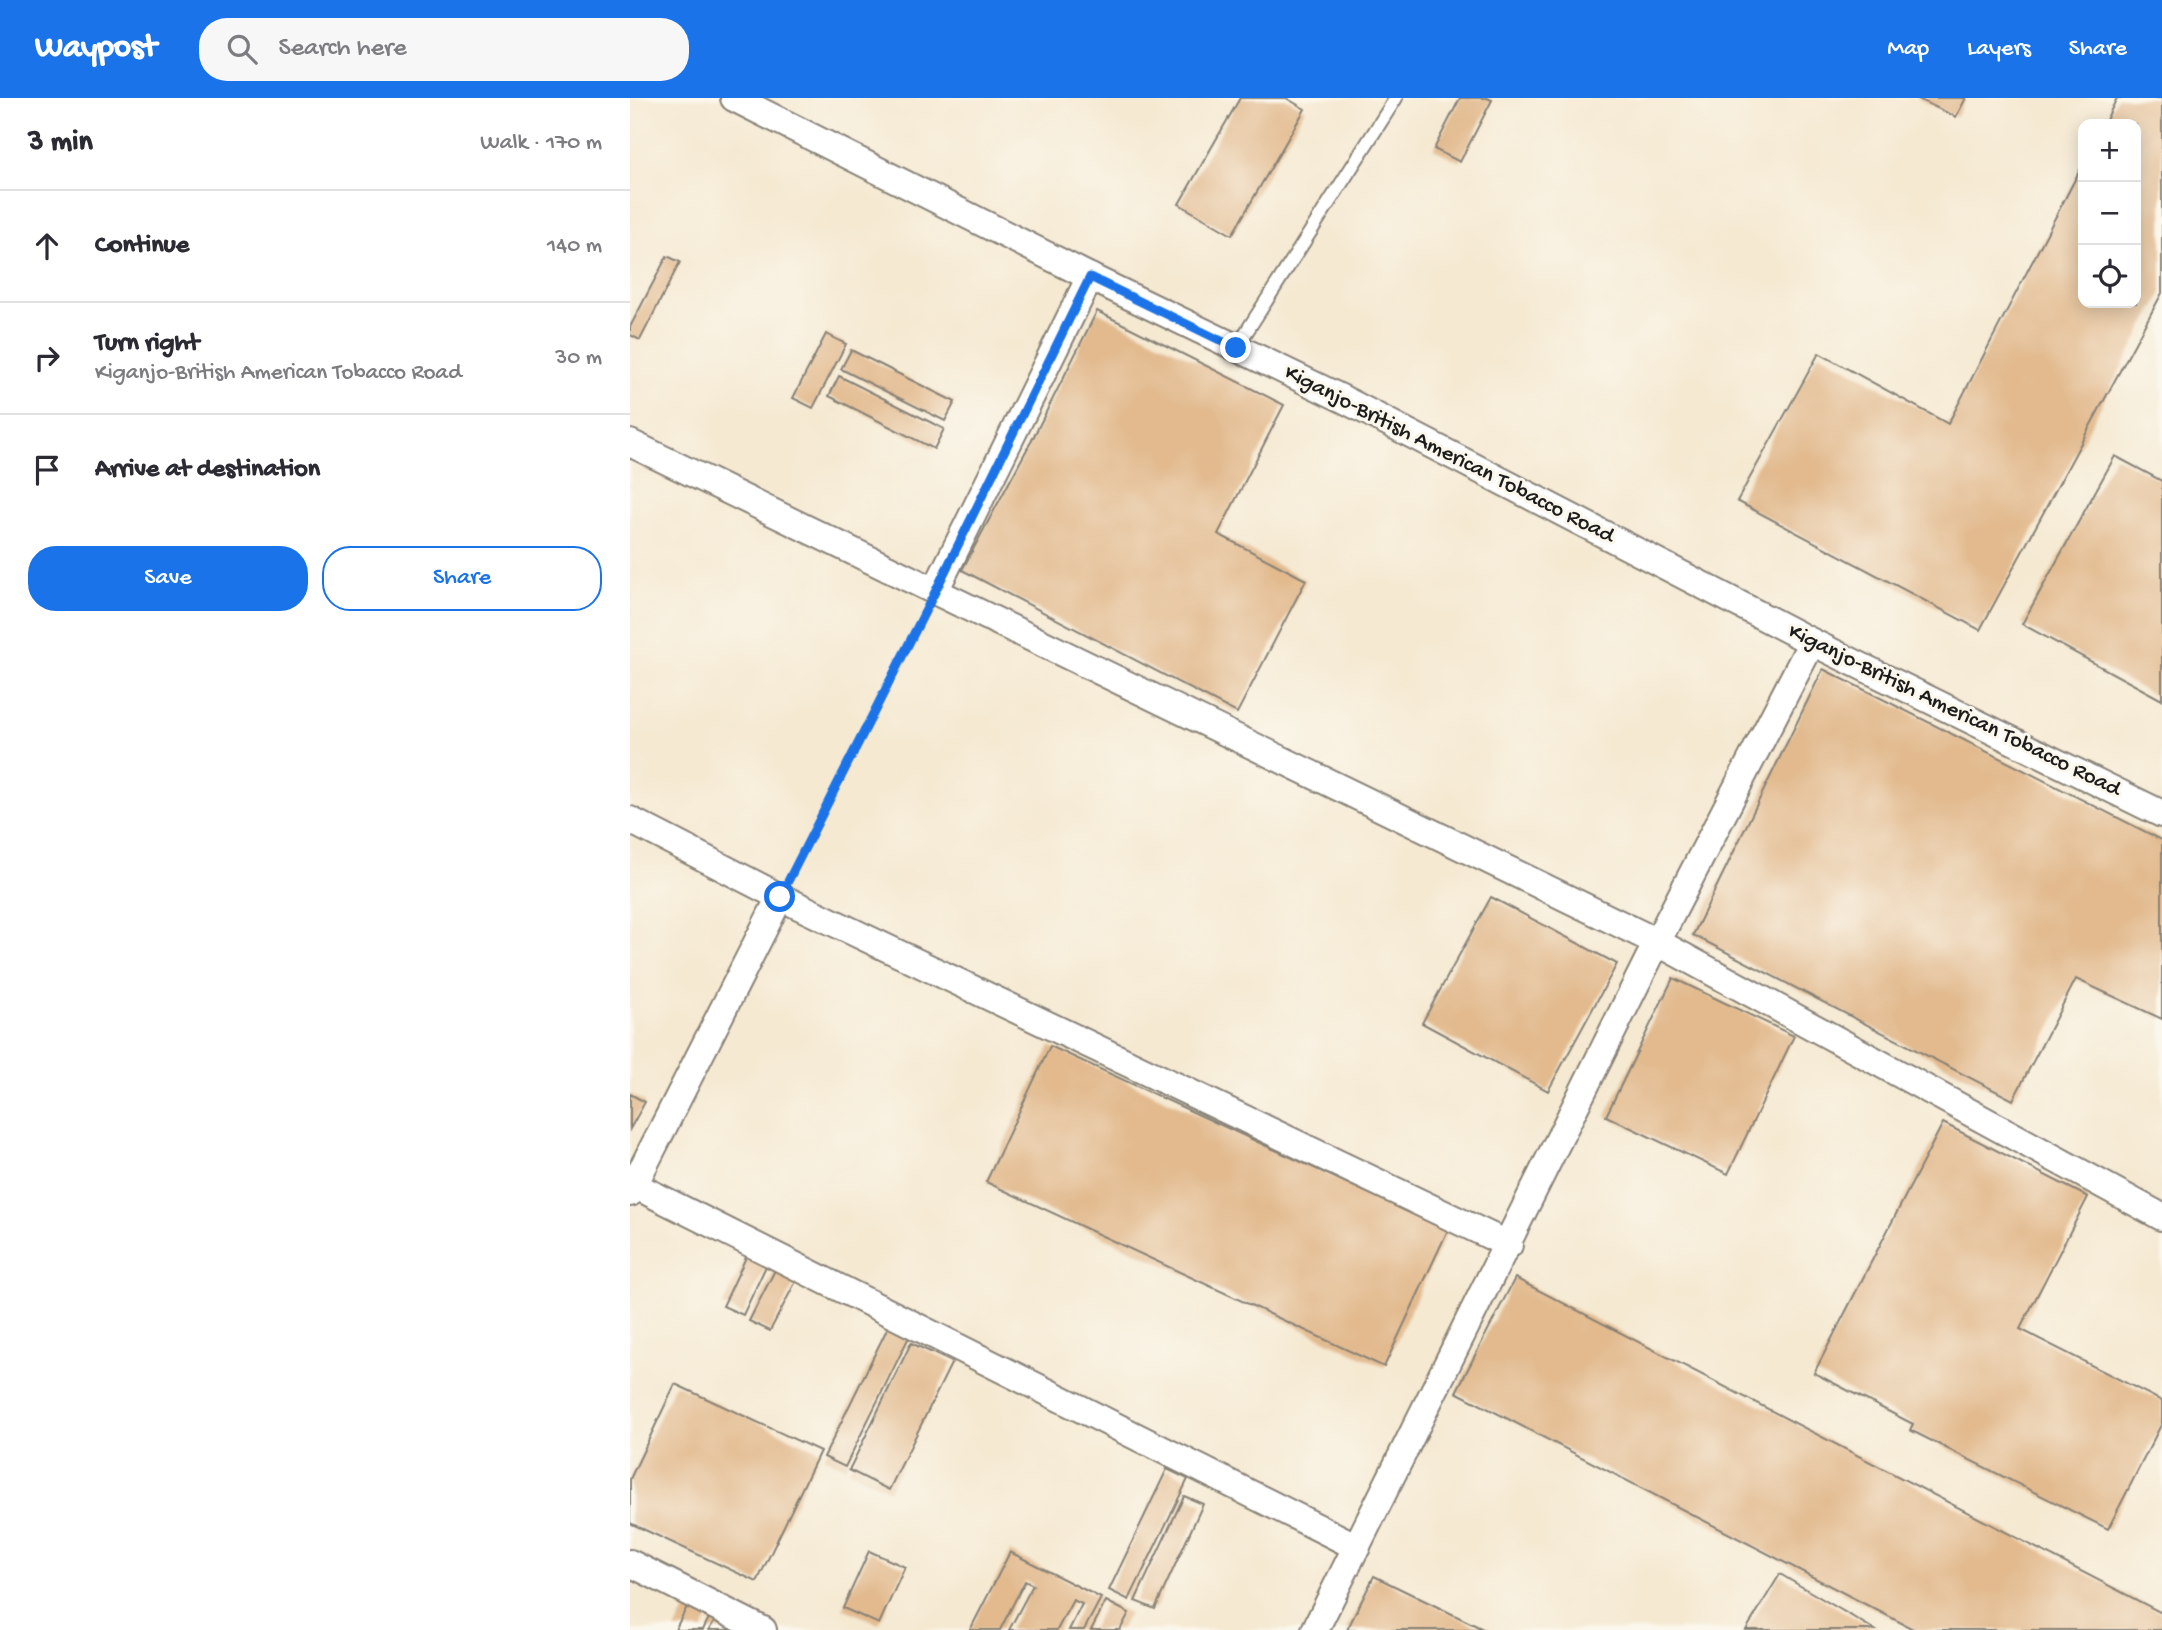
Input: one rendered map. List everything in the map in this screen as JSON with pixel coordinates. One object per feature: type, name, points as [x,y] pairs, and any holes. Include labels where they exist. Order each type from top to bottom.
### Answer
[{"type":"street","name":"Kiganjo-British American Tobacco Road","points":[[734,98],[1090,277],[1343,399],[1812,642],[2162,814]]},
{"type":"street","points":[[935,592],[1090,277]]},
{"type":"street","points":[[630,443],[1657,942],[2162,1217]]},
{"type":"street","points":[[1315,1630],[1509,1245],[1657,942],[1812,642]]},
{"type":"street","points":[[630,820],[780,897],[1509,1245]]},
{"type":"street","points":[[780,897],[631,1187],[1357,1547]]},
{"type":"street","points":[[630,1563],[763,1630]]},
{"type":"lane","points":[[1236,348],[1396,98]]},
{"type":"path","points":[[780,897],[935,592]]},
{"type":"building","points":[[1240,98],[1286,98],[1305,109],[1232,235],[1179,204]]},
{"type":"building","points":[[1460,98],[1492,100],[1460,162],[1434,149]]},
{"type":"building","points":[[1916,98],[1966,98],[1956,117]]},
{"type":"building","points":[[2117,98],[2162,98],[2162,293],[1980,630],[1737,501],[1819,353],[1948,424],[2078,174],[2078,308],[2141,308],[2141,119],[2106,119]]},
{"type":"building","points":[[667,256],[680,262],[640,340],[630,335],[630,327]]},
{"type":"building","points":[[1097,311],[1284,405],[1218,534],[1306,580],[1237,713],[962,570]]},
{"type":"building","points":[[826,334],[846,344],[813,408],[793,398]]},
{"type":"building","points":[[851,350],[955,402],[945,421],[841,369]]},
{"type":"building","points":[[839,376],[944,429],[934,449],[829,396]]},
{"type":"building","points":[[2115,456],[2162,481],[2162,700],[2022,624]]},
{"type":"building","points":[[1823,669],[2162,840],[2162,1019],[2076,979],[2013,1100],[1693,935]]},
{"type":"building","points":[[1491,897],[1617,964],[1548,1091],[1422,1023]]},
{"type":"building","points":[[1673,978],[1794,1036],[1728,1174],[1606,1116]]},
{"type":"building","points":[[1050,1046],[1448,1230],[1384,1367],[986,1182]]},
{"type":"building","points":[[630,1094],[645,1102],[630,1129]]},
{"type":"building","points":[[1943,1123],[2088,1197],[2020,1329],[2162,1401],[2162,1423],[2108,1529],[1910,1430],[1913,1424],[1814,1373]]},
{"type":"building","points":[[747,1255],[767,1264],[743,1315],[723,1306]]},
{"type":"building","points":[[775,1270],[796,1281],[770,1331],[749,1321]]},
{"type":"building","points":[[1515,1278],[2162,1613],[2162,1630],[1915,1630],[1456,1392]]},
{"type":"building","points":[[888,1327],[909,1337],[845,1467],[824,1457]]},
{"type":"building","points":[[911,1343],[952,1362],[889,1490],[849,1470]]},
{"type":"building","points":[[675,1384],[820,1451],[757,1582],[630,1523],[630,1479]]},
{"type":"building","points":[[1167,1469],[1188,1479],[1129,1600],[1109,1590]]},
{"type":"building","points":[[1184,1496],[1203,1504],[1155,1609],[1135,1601]]},
{"type":"building","points":[[869,1551],[905,1567],[879,1624],[843,1608]]},
{"type":"building","points":[[1010,1552],[1101,1598],[1084,1630],[1069,1630],[1082,1604],[1073,1600],[1057,1630],[1009,1630],[1033,1585],[1025,1581],[1000,1630],[970,1630]]},
{"type":"building","points":[[1780,1574],[1875,1630],[1746,1630]]},
{"type":"building","points":[[1374,1576],[1485,1630],[1347,1630]]},
{"type":"building","points":[[691,1599],[713,1610],[703,1630],[675,1630]]},
{"type":"building","points":[[1106,1601],[1129,1613],[1120,1630],[1091,1630]]},
{"type":"building","points":[[719,1613],[735,1630],[709,1630]]},
{"type":"route","points":[[780,897],[935,592],[1090,277],[1236,348]]}]
